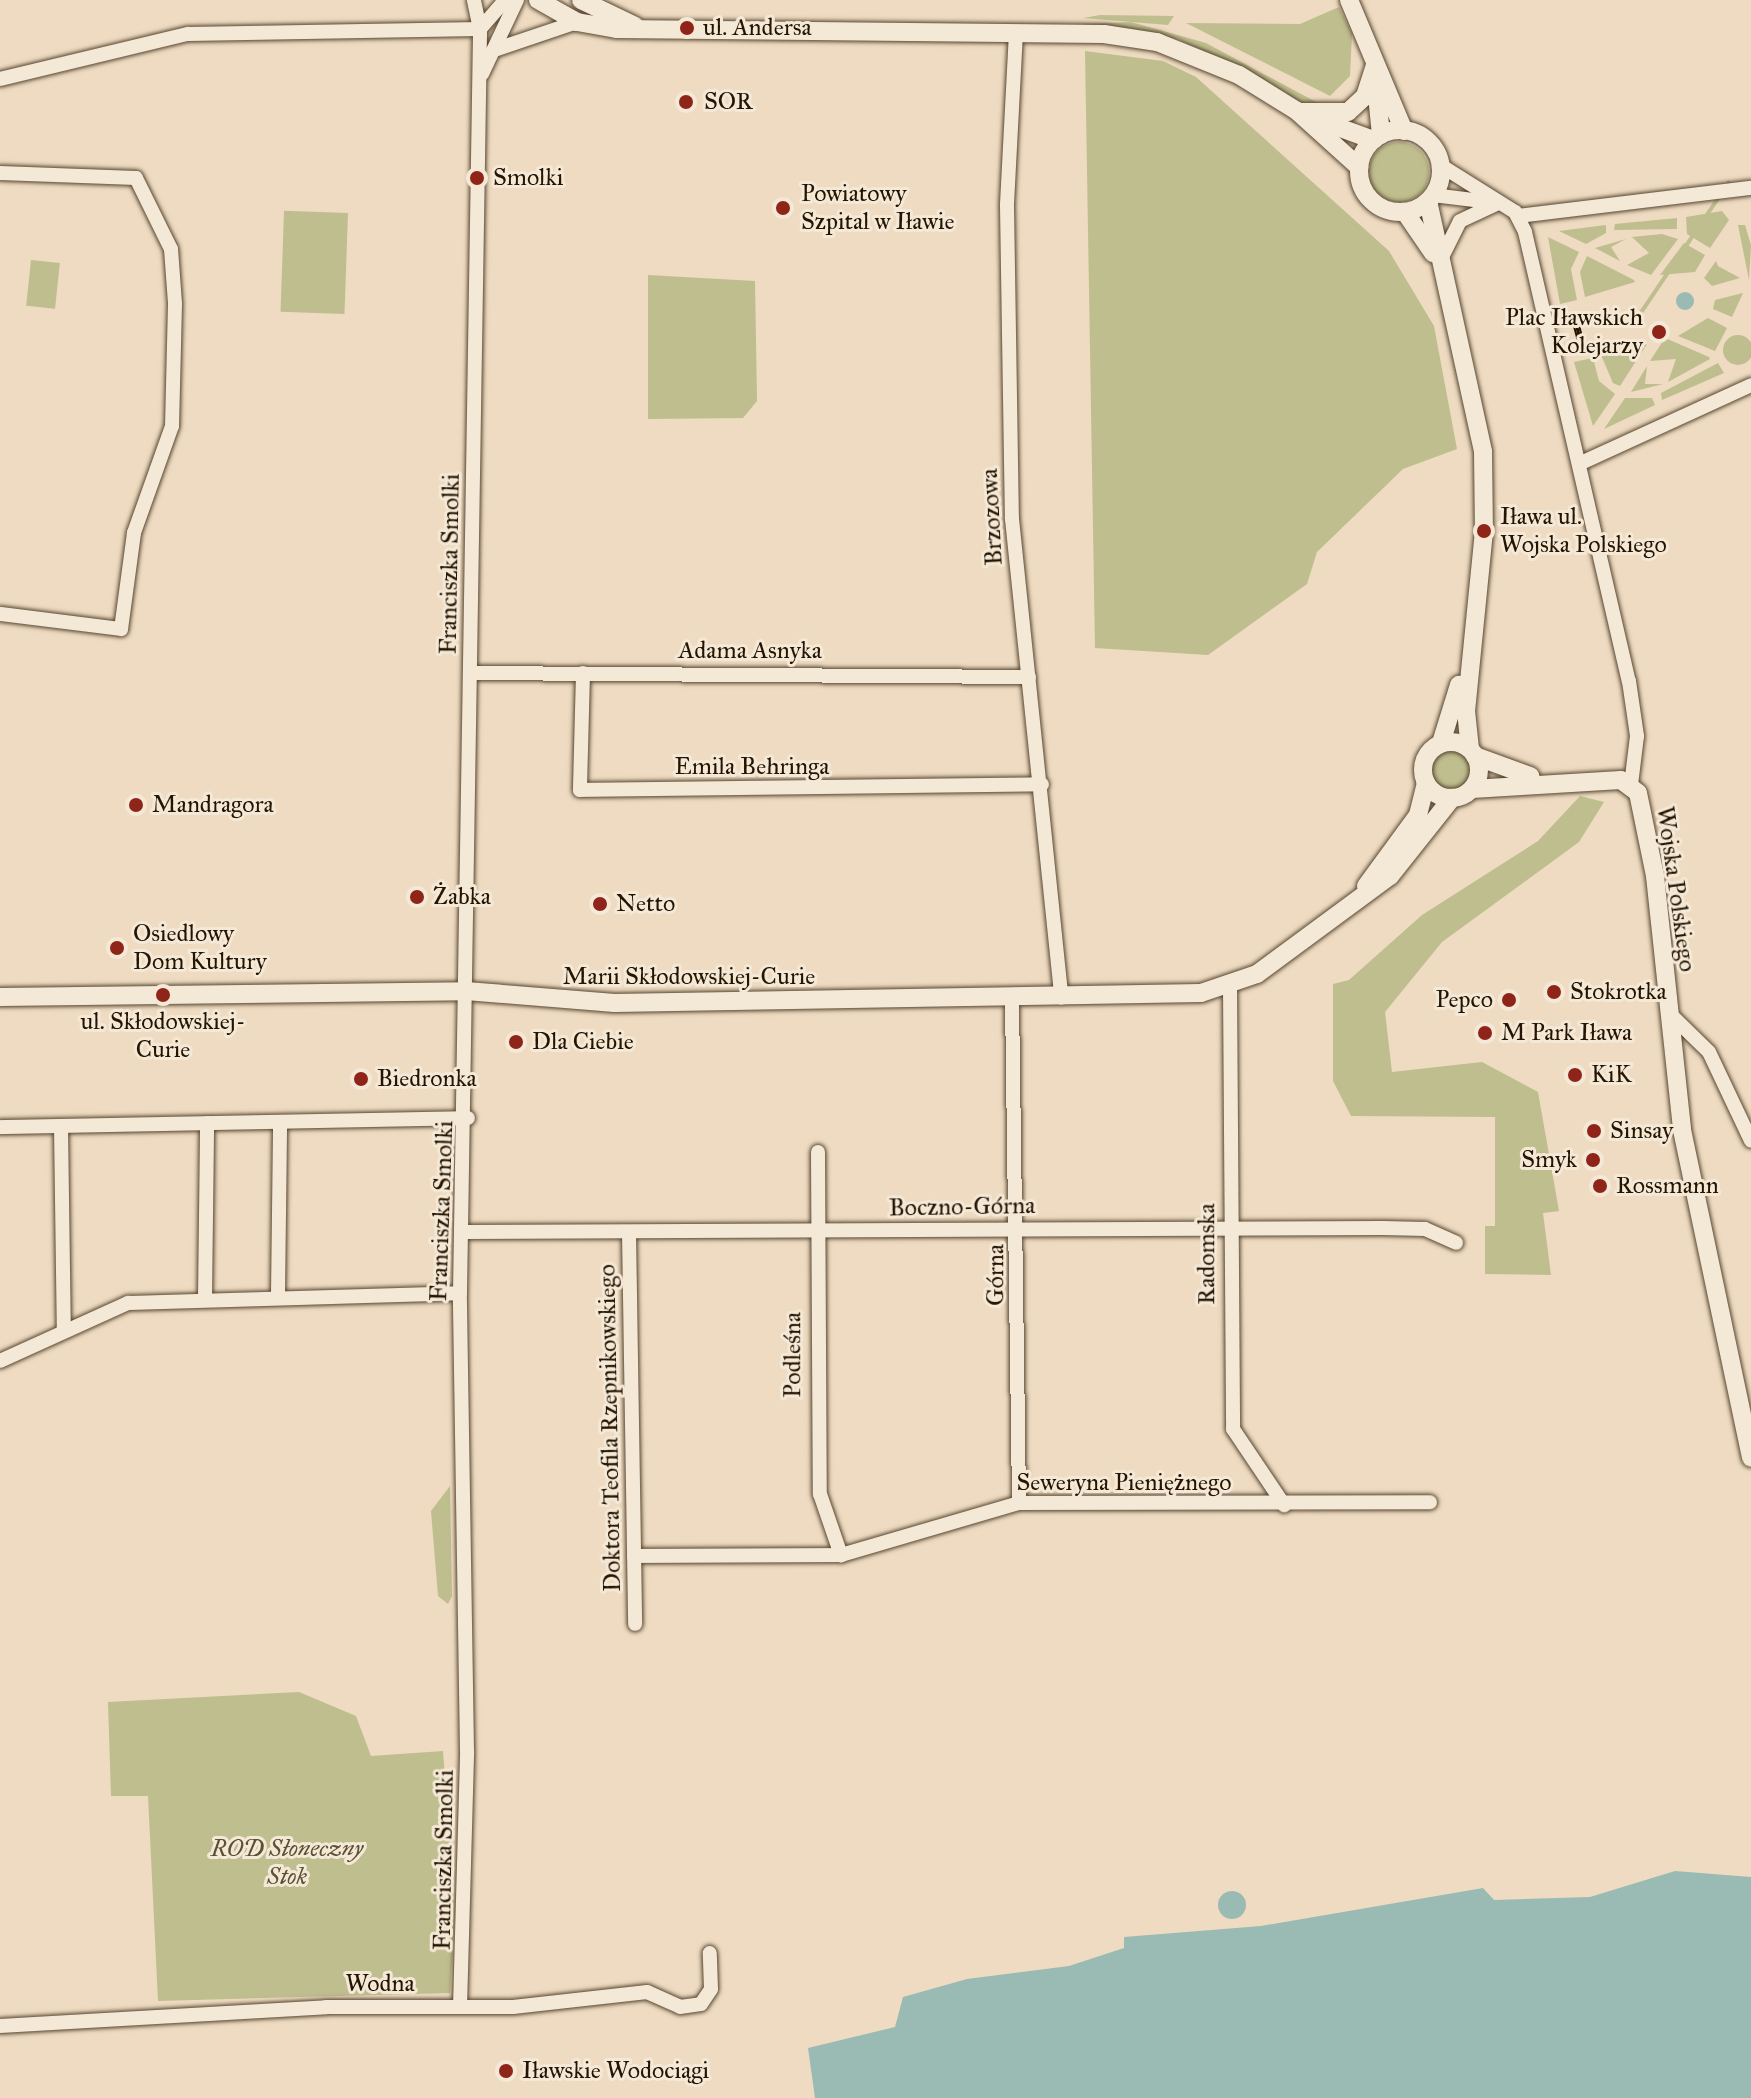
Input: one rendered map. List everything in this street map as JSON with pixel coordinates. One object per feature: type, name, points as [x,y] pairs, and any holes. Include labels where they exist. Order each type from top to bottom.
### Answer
[{"type":"street","name":"Franciszka Smolki","points":[[460,2007],[467,1751],[460,1293],[468,1118],[466,991],[480,29],[474,0]]},
{"type":"street","points":[[0,79],[188,34],[480,29],[505,0]]},
{"type":"street","name":"Franciszka Smolki","points":[[479,81],[517,0]]},
{"type":"street","points":[[538,0],[577,22]]},
{"type":"street","points":[[581,0],[635,26]]},
{"type":"street","points":[[1349,0],[1404,131]]},
{"type":"street","points":[[494,50],[577,22],[635,26],[1016,32],[1157,42],[1216,63],[1297,111],[1359,167],[1371,201],[1405,212],[1439,263]]},
{"type":"street","name":"Brzozowa","points":[[1016,32],[1007,206],[1012,519],[1042,784],[1061,997]]},
{"type":"street","points":[[1297,111],[1348,112],[1365,96],[1375,66]]},
{"type":"street","points":[[1359,167],[1377,138],[1375,66]]},
{"type":"street","points":[[1297,111],[1377,138],[1404,131],[1428,142],[1440,165],[1518,216],[1751,188]]},
{"type":"street","points":[[1353,903],[1418,815],[1426,783],[1424,760],[1441,743],[1469,647],[1484,531],[1483,452],[1463,337],[1439,263],[1431,198],[1440,165]]},
{"type":"street","points":[[0,173],[136,178],[171,249],[175,304],[172,426],[134,533],[121,629],[0,614]]},
{"type":"street","points":[[1405,212],[1431,198],[1498,203]]},
{"type":"street","points":[[1439,263],[1460,221],[1498,203]]},
{"type":"street","name":"Wojska Polskiego","points":[[1518,216],[1581,463],[1629,681],[1638,765],[1631,785],[1647,815],[1682,1130],[1751,1458]]},
{"type":"street","points":[[1581,463],[1751,385]]},
{"type":"street","points":[[1469,647],[1472,789]]},
{"type":"street","name":"Adama Asnyka","points":[[471,673],[1029,677]]},
{"type":"street","name":"Emila Behringa","points":[[583,673],[580,790],[1042,784]]},
{"type":"street","points":[[1441,743],[1548,781]]},
{"type":"street","points":[[1230,986],[1390,876],[1452,798],[1472,789],[1548,781],[1631,785]]},
{"type":"street","points":[[1426,783],[1452,798]]},
{"type":"street","name":"Marii Skłodowskiej-Curie","points":[[0,997],[466,991],[615,1003],[1012,999],[1230,986]]},
{"type":"street","name":"Radomska","points":[[1230,986],[1233,1429],[1284,1505]]},
{"type":"street","name":"Górna","points":[[1012,999],[1018,1228],[1019,1503]]},
{"type":"street","points":[[1668,1012],[1709,1052],[1751,1141]]},
{"type":"street","points":[[0,1127],[468,1118]]},
{"type":"street","points":[[205,1297],[207,1123]]},
{"type":"street","points":[[278,1295],[280,1123]]},
{"type":"street","points":[[61,1127],[64,1330]]},
{"type":"street","name":"Podleśna","points":[[818,1152],[815,1231],[820,1494],[841,1555]]},
{"type":"street","name":"Boczno-Górna","points":[[465,1232],[1230,1227],[1425,1229],[1456,1243]]},
{"type":"street","name":"Doktora Teofila Rzepnikowskiego","points":[[629,1232],[635,1624]]},
{"type":"street","points":[[0,1361],[128,1303],[205,1297],[460,1293]]},
{"type":"street","name":"Seweryna Pieniężnego","points":[[634,1556],[841,1555],[1019,1503],[1284,1505],[1430,1502]]},
{"type":"street","name":"Wodna","points":[[0,2026],[326,2007],[460,2007],[647,1992],[660,2004],[701,2004],[711,1989],[710,1953]]},
{"type":"green space","points":[[1339,7],[1352,34],[1350,76],[1330,96],[1186,23],[1300,24]]},
{"type":"green space","points":[[1100,15],[1174,16],[1168,25],[1083,18]]},
{"type":"green space","points":[[1131,22],[1206,43],[1316,102],[1345,106],[1311,107],[1178,39],[1080,24]]},
{"type":"green space","points":[[1085,51],[1163,61],[1196,77],[1389,251],[1434,326],[1457,449],[1403,469],[1317,552],[1307,584],[1208,655],[1095,648]]},
{"type":"green space","points":[[1399,142],[1410,144],[1420,151],[1427,161],[1427,183],[1420,193],[1410,200],[1399,202],[1388,200],[1378,193],[1371,183],[1369,172],[1371,161],[1378,151],[1388,144]]},
{"type":"green space","points":[[1728,180],[1731,182],[1633,327],[1630,325]]},
{"type":"green space","points":[[284,211],[348,213],[344,314],[281,312]]},
{"type":"green space","points":[[1722,211],[1729,220],[1710,248],[1687,234],[1686,217]]},
{"type":"green space","points":[[1677,218],[1677,229],[1614,230],[1615,224]]},
{"type":"green space","points":[[1606,225],[1606,233],[1586,244],[1559,231]]},
{"type":"green space","points":[[1738,225],[1745,225],[1751,245],[1749,280]]},
{"type":"green space","points":[[1662,234],[1678,239],[1651,275],[1627,265],[1649,253],[1632,237]]},
{"type":"green space","points":[[1548,237],[1579,252],[1571,269],[1577,300],[1560,304]]},
{"type":"green space","points":[[1626,239],[1611,247],[1620,261],[1595,248]]},
{"type":"green space","points":[[1684,243],[1705,255],[1695,272],[1660,275]]},
{"type":"green space","points":[[1587,256],[1635,282],[1585,297],[1580,272]]},
{"type":"green space","points":[[31,260],[60,263],[55,309],[26,306]]},
{"type":"green space","points":[[1716,261],[1718,266],[1740,278],[1712,286],[1704,278]]},
{"type":"green space","points":[[648,275],[755,281],[757,401],[743,418],[648,419]]},
{"type":"green space","points":[[1743,293],[1732,317],[1713,309],[1715,300]]},
{"type":"green space","points":[[1708,318],[1727,328],[1715,351],[1678,336]]},
{"type":"green space","points":[[1738,335],[1749,339],[1753,350],[1749,361],[1738,365],[1727,361],[1723,350],[1727,339]]},
{"type":"green space","points":[[1665,338],[1710,359],[1668,382],[1676,359],[1650,361]]},
{"type":"green space","points":[[1647,344],[1620,386],[1613,383],[1601,355]]},
{"type":"green space","points":[[1593,358],[1599,381],[1615,394],[1593,426],[1574,362]]},
{"type":"green space","points":[[1718,363],[1724,373],[1662,400],[1661,393]]},
{"type":"green space","points":[[1647,366],[1645,384],[1663,384],[1631,392]]},
{"type":"green space","points":[[1625,398],[1652,398],[1655,405],[1604,429]]},
{"type":"green space","points":[[1451,751],[1464,757],[1470,770],[1464,783],[1451,789],[1438,783],[1432,770],[1438,757]]},
{"type":"green space","points":[[1580,796],[1604,802],[1579,842],[1442,942],[1385,1012],[1392,1072],[1482,1062],[1538,1092],[1559,1211],[1543,1213],[1551,1275],[1485,1274],[1485,1226],[1495,1226],[1495,1117],[1351,1116],[1333,1081],[1333,984],[1349,980],[1422,915],[1538,841]]},
{"type":"green space","points":[[450,1486],[452,1596],[448,1604],[438,1596],[431,1511]]},
{"type":"green space","name":"ROD Słoneczny Stok","points":[[299,1692],[356,1716],[371,1756],[443,1751],[455,1912],[450,1993],[158,2001],[148,1796],[111,1796],[108,1702]]},
{"type":"water","points":[[1681,292],[1689,292],[1694,301],[1692,308],[1681,310],[1676,305],[1676,297]]},
{"type":"water","points":[[1675,1871],[1751,1877],[1751,2098],[815,2098],[808,2048],[895,2027],[903,1997],[967,1979],[1069,1966],[1124,1948],[1124,1937],[1261,1926],[1483,1888],[1494,1900],[1590,1897]]},
{"type":"water","points":[[1232,1891],[1242,1895],[1246,1905],[1242,1915],[1232,1919],[1222,1915],[1218,1905],[1222,1895]]},
{"type":"railway","points":[[1574,316],[1582,345]]},
{"type":"place","name":"ul. Andersa","points":[[687,28]]},
{"type":"place","name":"SOR","points":[[686,102]]},
{"type":"place","name":"Smolki","points":[[477,178]]},
{"type":"place","name":"Powiatowy Szpital w Iławie","points":[[783,208]]},
{"type":"place","name":"Plac Iławskich Kolejarzy","points":[[1659,332]]},
{"type":"place","name":"Iława ul. Wojska Polskiego","points":[[1484,531]]},
{"type":"place","name":"Mandragora","points":[[136,805]]},
{"type":"place","name":"Żabka","points":[[417,897]]},
{"type":"place","name":"Netto","points":[[600,904]]},
{"type":"place","name":"Osiedlowy Dom Kultury","points":[[117,948]]},
{"type":"place","name":"Stokrotka","points":[[1554,992]]},
{"type":"place","name":"ul. Skłodowskiej- Curie","points":[[163,995]]},
{"type":"place","name":"Pepco","points":[[1509,1000]]},
{"type":"place","name":"M Park Iława","points":[[1485,1033]]},
{"type":"place","name":"Dla Ciebie","points":[[516,1042]]},
{"type":"place","name":"KiK","points":[[1575,1075]]},
{"type":"place","name":"Biedronka","points":[[361,1079]]},
{"type":"place","name":"Sinsay","points":[[1594,1131]]},
{"type":"place","name":"Smyk","points":[[1593,1160]]},
{"type":"place","name":"Rossmann","points":[[1600,1186]]},
{"type":"place","name":"Iławskie Wodociągi","points":[[506,2071]]}]
